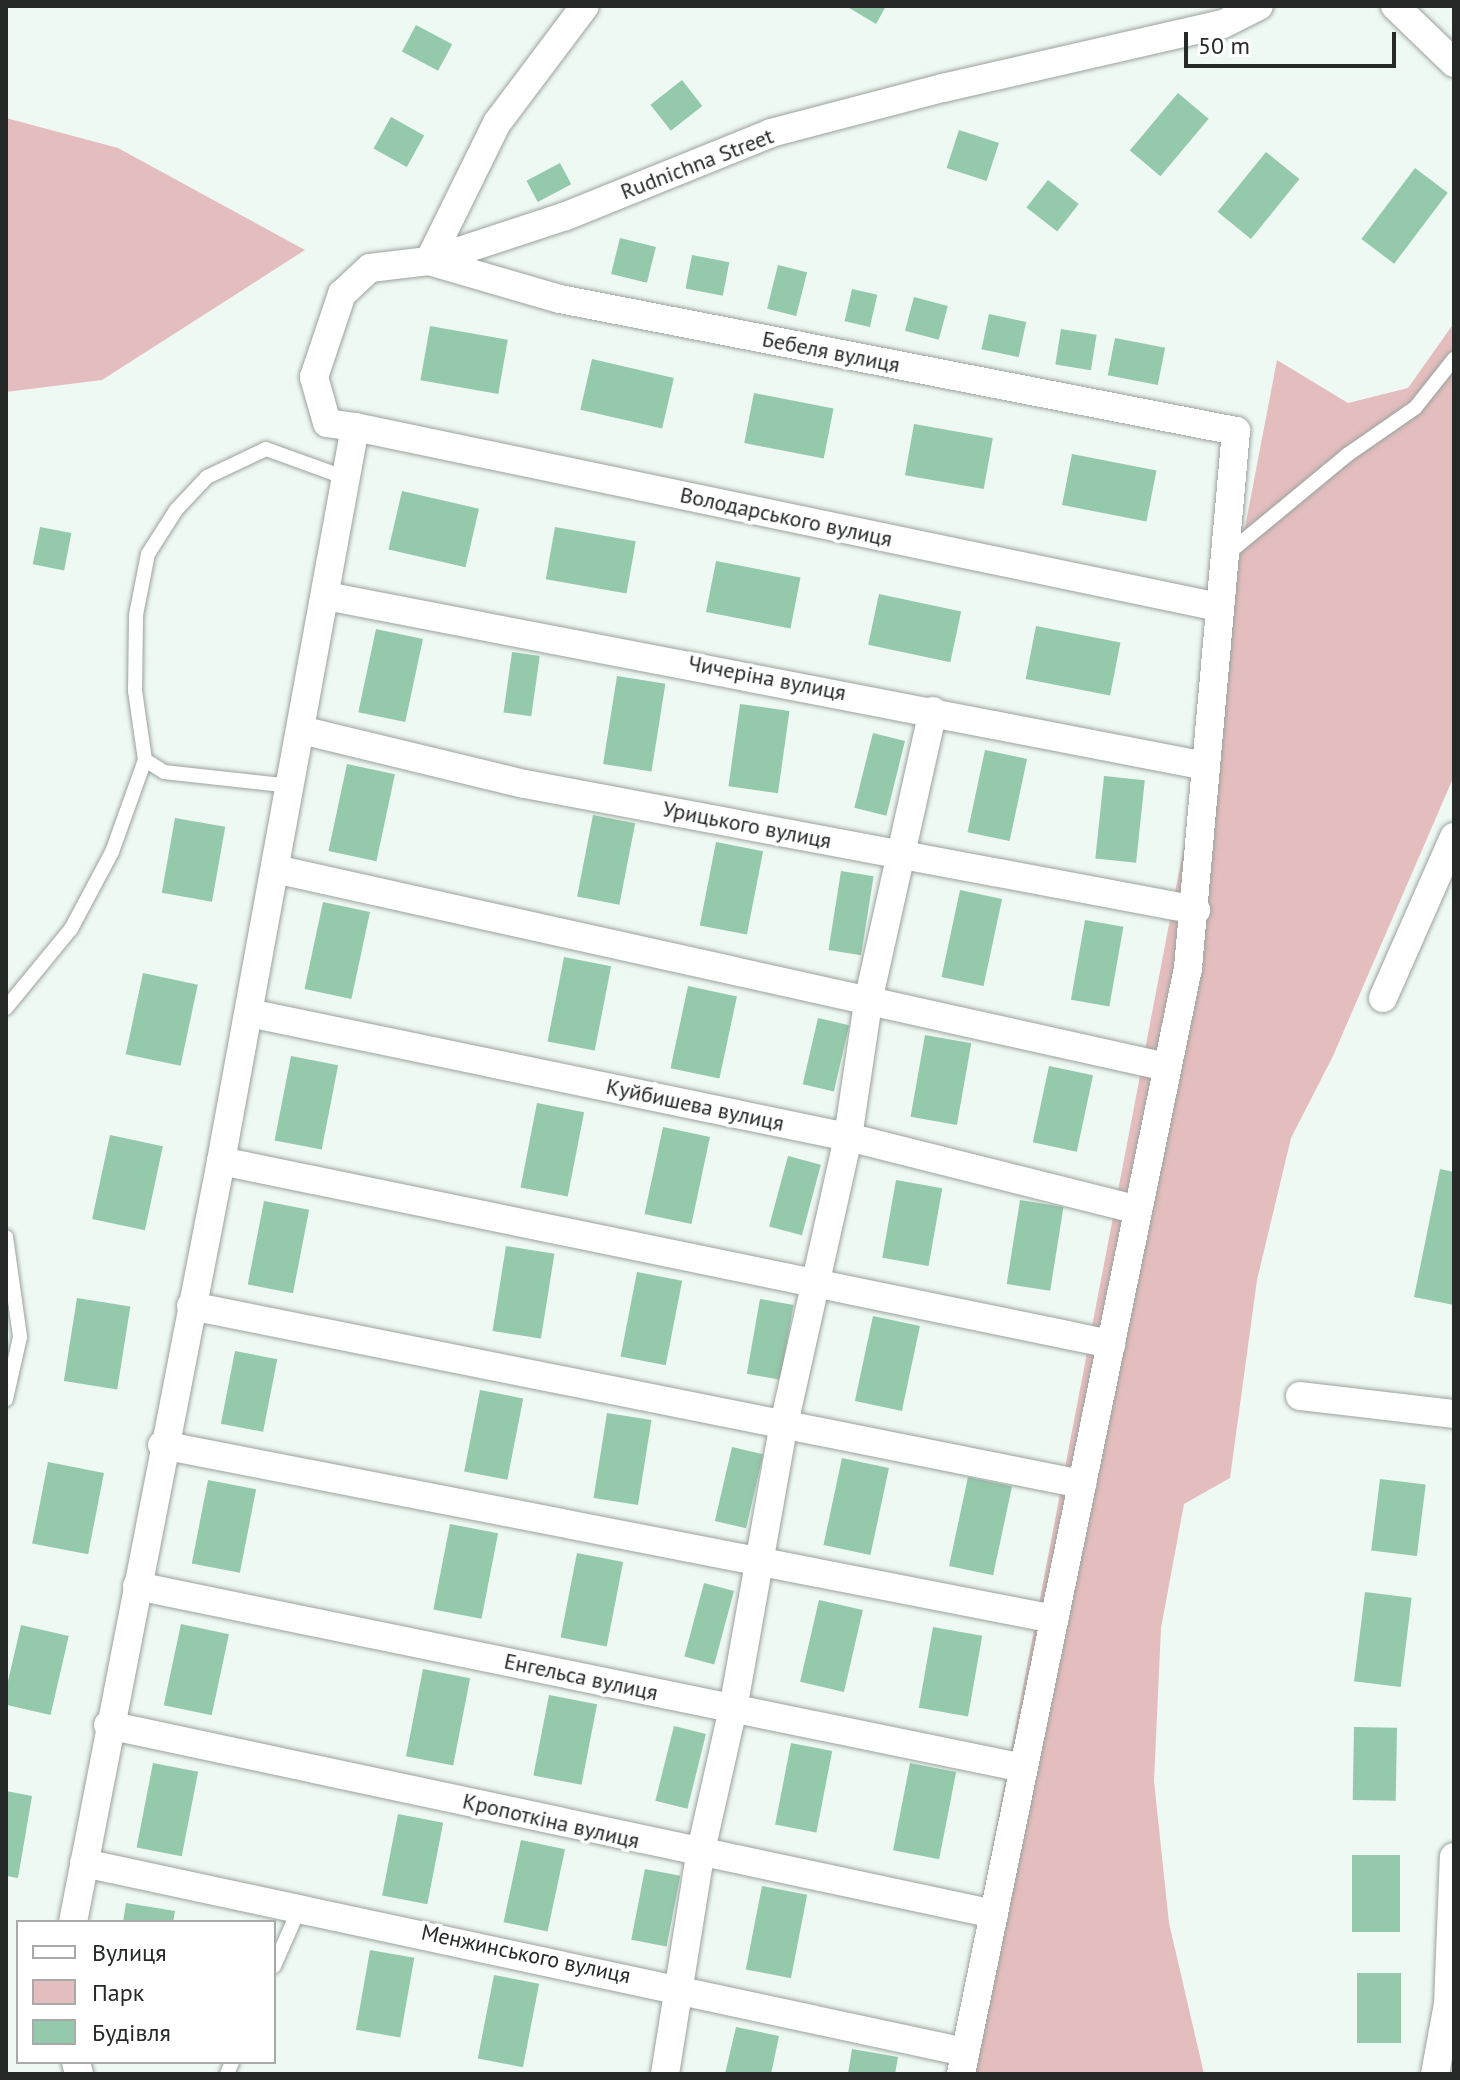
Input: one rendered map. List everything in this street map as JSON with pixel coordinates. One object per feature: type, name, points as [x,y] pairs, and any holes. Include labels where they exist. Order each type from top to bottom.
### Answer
[{"type":"street","points":[[429,261],[497,123],[585,6]]},
{"type":"street","name":"Rudnichna Street","points":[[429,261],[566,216],[771,133],[943,88],[1223,24],[1259,6]]},
{"type":"street","points":[[1395,6],[1454,63]]},
{"type":"street","name":"Володарського вулиця","points":[[429,261],[370,268],[342,294],[314,377],[327,423],[1218,607]]},
{"type":"street","name":"Бебеля вулиця","points":[[429,261],[560,299],[1236,431],[1223,558]]},
{"type":"street","points":[[73,1920],[162,1445],[249,1013],[355,427]]},
{"type":"street","points":[[963,2063],[1167,1067],[1196,910],[1223,558]]},
{"type":"street","name":"Чичеріна вулиця","points":[[326,596],[1206,766]]},
{"type":"street","points":[[665,2074],[700,1855],[733,1709],[784,1424],[818,1282],[848,1137],[869,997],[933,711]]},
{"type":"street","name":"Урицького вулиця","points":[[301,730],[525,784],[1196,910]]},
{"type":"street","points":[[1383,998],[1454,837]]},
{"type":"street","points":[[275,869],[869,997],[1167,1067]]},
{"type":"street","name":"Куйбишева вулиця","points":[[249,1013],[848,1137],[1138,1210]]},
{"type":"street","points":[[221,1161],[1111,1344]]},
{"type":"street","points":[[191,1306],[1082,1484]]},
{"type":"street","points":[[1300,1396],[1454,1414]]},
{"type":"street","points":[[162,1445],[759,1565],[1054,1619]]},
{"type":"street","name":"Енгельса вулиця","points":[[137,1586],[1024,1768]]},
{"type":"street","name":"Кропоткіна вулиця","points":[[108,1725],[700,1855],[994,1914]]},
{"type":"street","points":[[1435,2074],[1448,2004],[1454,1857]]},
{"type":"street","name":"Менжинського вулиця","points":[[84,1863],[677,1987],[963,2063]]},
{"type":"lane","points":[[1223,558],[1347,455],[1415,408],[1454,359]]},
{"type":"lane","points":[[6,1008],[71,929],[112,852],[145,760],[135,691],[136,615],[148,554],[176,510],[207,477],[266,449],[346,478]]},
{"type":"lane","points":[[145,760],[164,772],[291,786]]},
{"type":"lane","points":[[6,989],[24,985]]},
{"type":"lane","points":[[6,1237],[20,1337],[6,1399]]},
{"type":"lane","points":[[276,1961],[300,1906]]},
{"type":"green space","points":[[6,118],[118,148],[305,250],[102,380],[6,392]]},
{"type":"green space","points":[[1454,323],[1454,776],[1333,1056],[1291,1138],[1257,1280],[1230,1478],[1184,1504],[1161,1628],[1154,1781],[1169,1923],[1204,2074],[949,2074],[1277,360],[1348,403],[1408,388]]},
{"type":"building","points":[[846,6],[886,6],[876,24]]},
{"type":"building","points":[[416,25],[452,44],[438,71],[402,51]]},
{"type":"building","points":[[682,80],[702,106],[671,131],[650,105]]},
{"type":"building","points":[[1178,93],[1209,119],[1160,176],[1130,150]]},
{"type":"building","points":[[391,117],[424,135],[407,167],[374,148]]},
{"type":"building","points":[[959,130],[999,143],[987,181],[947,168]]},
{"type":"building","points":[[1266,152],[1299,179],[1251,239],[1218,212]]},
{"type":"building","points":[[560,163],[571,184],[538,202],[526,181]]},
{"type":"building","points":[[1415,168],[1448,193],[1394,264],[1361,239]]},
{"type":"building","points":[[1048,180],[1079,204],[1057,232],[1026,208]]},
{"type":"building","points":[[620,238],[656,247],[647,283],[611,274]]},
{"type":"building","points":[[692,255],[729,262],[723,296],[686,288]]},
{"type":"building","points":[[778,265],[807,272],[796,316],[767,309]]},
{"type":"building","points":[[852,289],[877,295],[870,327],[845,321]]},
{"type":"building","points":[[914,297],[948,306],[939,340],[905,331]]},
{"type":"building","points":[[989,314],[1026,322],[1019,357],[982,349]]},
{"type":"building","points":[[430,326],[508,340],[498,394],[420,380]]},
{"type":"building","points":[[1061,329],[1097,335],[1091,370],[1055,365]]},
{"type":"building","points":[[1115,338],[1165,348],[1158,385],[1108,375]]},
{"type":"building","points":[[592,359],[674,378],[662,429],[580,410]]},
{"type":"building","points":[[754,393],[834,408],[824,459],[744,443]]},
{"type":"building","points":[[914,424],[993,438],[984,489],[905,475]]},
{"type":"building","points":[[1072,454],[1156,470],[1146,521],[1062,505]]},
{"type":"building","points":[[402,491],[479,509],[465,567],[389,549]]},
{"type":"building","points":[[40,527],[71,533],[64,570],[33,564]]},
{"type":"building","points":[[555,527],[636,541],[627,593],[546,579]]},
{"type":"building","points":[[716,561],[800,577],[790,628],[706,612]]},
{"type":"building","points":[[879,594],[961,611],[950,662],[868,645]]},
{"type":"building","points":[[1036,626],[1120,642],[1110,695],[1026,679]]},
{"type":"building","points":[[376,629],[423,639],[405,722],[358,712]]},
{"type":"building","points":[[512,652],[540,656],[531,716],[504,712]]},
{"type":"building","points":[[617,676],[665,684],[651,772],[603,764]]},
{"type":"building","points":[[740,704],[790,711],[778,793],[728,786]]},
{"type":"building","points":[[873,733],[905,741],[886,816],[854,808]]},
{"type":"building","points":[[985,750],[1027,759],[1010,841],[968,832]]},
{"type":"building","points":[[347,764],[395,774],[376,861],[328,851]]},
{"type":"building","points":[[1104,776],[1145,780],[1136,863],[1095,859]]},
{"type":"building","points":[[593,815],[635,823],[619,905],[577,896]]},
{"type":"building","points":[[175,818],[225,827],[212,902],[162,893]]},
{"type":"building","points":[[716,842],[763,851],[747,935],[700,925]]},
{"type":"building","points":[[841,871],[874,876],[861,955],[828,950]]},
{"type":"building","points":[[960,890],[1002,899],[984,986],[941,977]]},
{"type":"building","points":[[323,902],[370,912],[351,999],[304,989]]},
{"type":"building","points":[[1085,920],[1123,927],[1109,1007],[1071,1000]]},
{"type":"building","points":[[564,957],[611,966],[595,1051],[548,1041]]},
{"type":"building","points":[[143,973],[198,985],[181,1066],[126,1054]]},
{"type":"building","points":[[688,986],[737,996],[719,1079],[671,1068]]},
{"type":"building","points":[[818,1018],[849,1025],[834,1091],[803,1084]]},
{"type":"building","points":[[925,1035],[971,1043],[957,1125],[911,1117]]},
{"type":"building","points":[[291,1056],[338,1065],[322,1150],[275,1140]]},
{"type":"building","points":[[1049,1066],[1093,1075],[1077,1152],[1033,1142]]},
{"type":"building","points":[[537,1103],[584,1112],[568,1197],[521,1187]]},
{"type":"building","points":[[663,1127],[710,1137],[691,1224],[644,1214]]},
{"type":"building","points":[[110,1135],[163,1146],[145,1230],[92,1219]]},
{"type":"building","points":[[788,1156],[821,1165],[802,1235],[769,1227]]},
{"type":"building","points":[[1440,1169],[1454,1172],[1454,1305],[1414,1297]]},
{"type":"building","points":[[896,1180],[942,1188],[929,1266],[882,1258]]},
{"type":"building","points":[[1020,1200],[1063,1207],[1050,1291],[1007,1284]]},
{"type":"building","points":[[264,1201],[309,1210],[293,1293],[248,1284]]},
{"type":"building","points":[[506,1246],[554,1254],[541,1339],[493,1331]]},
{"type":"building","points":[[637,1272],[682,1281],[666,1365],[621,1356]]},
{"type":"building","points":[[77,1298],[130,1306],[117,1389],[64,1381]]},
{"type":"building","points":[[760,1299],[793,1305],[780,1380],[747,1374]]},
{"type":"building","points":[[873,1316],[920,1326],[902,1411],[855,1401]]},
{"type":"building","points":[[235,1351],[277,1359],[263,1432],[221,1424]]},
{"type":"building","points":[[480,1390],[523,1398],[507,1480],[464,1471]]},
{"type":"building","points":[[607,1413],[651,1420],[638,1505],[594,1498]]},
{"type":"building","points":[[732,1447],[763,1454],[746,1528],[715,1521]]},
{"type":"building","points":[[842,1458],[889,1468],[870,1555],[823,1545]]},
{"type":"building","points":[[48,1462],[104,1473],[88,1554],[32,1543]]},
{"type":"building","points":[[968,1477],[1012,1486],[993,1575],[949,1566]]},
{"type":"building","points":[[1380,1479],[1426,1485],[1417,1556],[1371,1550]]},
{"type":"building","points":[[208,1480],[256,1489],[240,1573],[192,1563]]},
{"type":"building","points":[[450,1524],[498,1533],[481,1619],[433,1609]]},
{"type":"building","points":[[577,1553],[623,1562],[607,1646],[561,1637]]},
{"type":"building","points":[[704,1583],[734,1591],[714,1664],[684,1656]]},
{"type":"building","points":[[1365,1592],[1412,1598],[1401,1687],[1354,1681]]},
{"type":"building","points":[[819,1600],[863,1610],[844,1692],[800,1682]]},
{"type":"building","points":[[181,1624],[229,1634],[212,1715],[164,1705]]},
{"type":"building","points":[[21,1625],[69,1636],[51,1715],[6,1705],[6,1690]]},
{"type":"building","points":[[933,1627],[982,1636],[968,1716],[919,1708]]},
{"type":"building","points":[[423,1669],[470,1678],[453,1766],[406,1756]]},
{"type":"building","points":[[549,1695],[597,1704],[581,1785],[533,1775]]},
{"type":"building","points":[[674,1726],[706,1734],[687,1809],[655,1801]]},
{"type":"building","points":[[1354,1727],[1397,1728],[1396,1801],[1353,1800]]},
{"type":"building","points":[[791,1743],[832,1751],[816,1832],[775,1824]]},
{"type":"building","points":[[153,1763],[198,1772],[182,1856],[137,1847]]},
{"type":"building","points":[[910,1763],[956,1772],[939,1859],[893,1850]]},
{"type":"building","points":[[6,1791],[32,1796],[18,1878],[6,1876]]},
{"type":"building","points":[[398,1814],[443,1823],[427,1904],[382,1895]]},
{"type":"building","points":[[521,1840],[565,1849],[548,1932],[504,1922]]},
{"type":"building","points":[[1352,1855],[1400,1855],[1400,1932],[1352,1932]]},
{"type":"building","points":[[645,1869],[680,1876],[667,1947],[631,1940]]},
{"type":"building","points":[[762,1886],[807,1895],[791,1978],[746,1969]]},
{"type":"building","points":[[126,1903],[175,1911],[173,1920],[123,1920]]},
{"type":"building","points":[[370,1950],[414,1958],[400,2038],[356,2030]]},
{"type":"building","points":[[1357,1973],[1401,1973],[1401,2043],[1357,2043]]},
{"type":"building","points":[[494,1975],[539,1984],[523,2067],[478,2058]]},
{"type":"building","points":[[736,2027],[779,2036],[771,2074],[725,2074]]},
{"type":"building","points":[[852,2049],[898,2057],[895,2074],[848,2074]]}]
